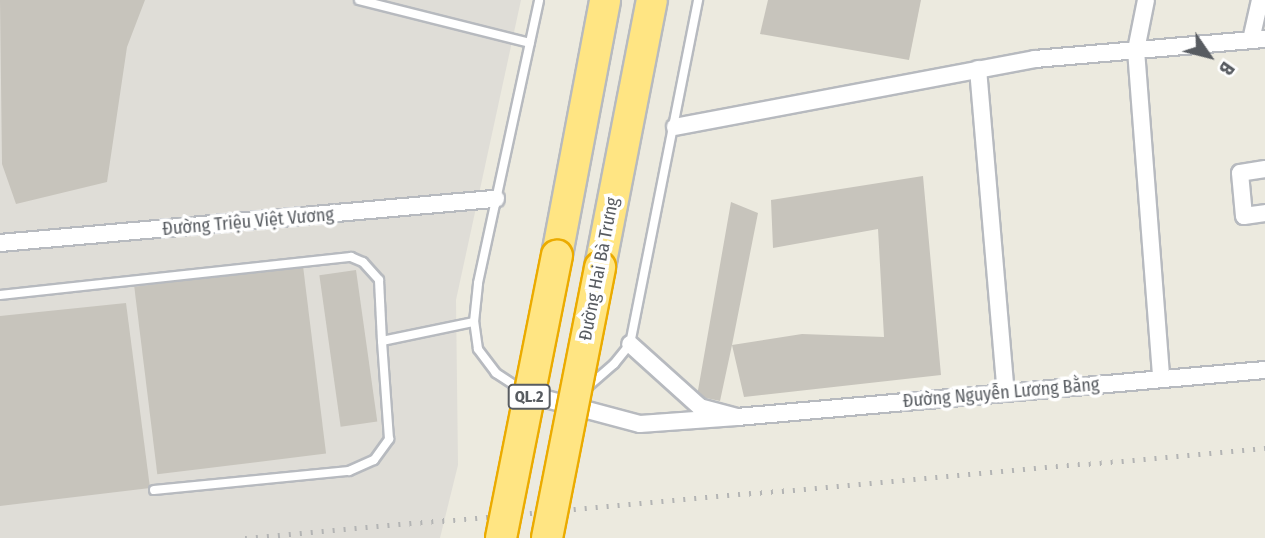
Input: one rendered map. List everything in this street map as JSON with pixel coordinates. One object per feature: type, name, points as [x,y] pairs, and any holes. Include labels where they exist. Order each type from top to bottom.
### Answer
[{"type":"highway","name":"QL.2","points":[[501,538],[605,0]]},
{"type":"highway","name":"Đường Hai Bà Trưng","points":[[547,538],[652,0]]},
{"type":"street","points":[[1146,0],[1136,50],[1160,378]]},
{"type":"street","points":[[675,127],[1035,59],[1258,39],[1260,0]]},
{"type":"street","points":[[978,69],[1006,393]]},
{"type":"street","points":[[1265,169],[1240,173],[1244,216],[1265,213]]},
{"type":"street","name":"Đường Triệu Việt Vương","points":[[0,243],[496,199]]},
{"type":"street","points":[[630,344],[700,407],[737,417]]},
{"type":"street","name":"Đường Nguyễn Lương Bằng","points":[[546,399],[640,424],[1265,370]]},
{"type":"lane","points":[[359,0],[530,43]]},
{"type":"lane","points":[[539,0],[478,284],[474,322],[478,349],[496,373],[527,394],[546,399],[583,391],[614,365],[630,344],[698,0]]},
{"type":"lane","points":[[0,295],[351,257],[363,262],[379,280],[389,439],[374,460],[349,471],[154,490]]},
{"type":"lane","points":[[383,341],[474,322]]},
{"type":"shaded area","points":[[0,0],[521,0],[456,300],[458,465],[440,538],[0,538]]},
{"type":"building","points":[[0,0],[145,0],[127,47],[107,182],[16,204],[2,164]]},
{"type":"building","points":[[768,0],[921,0],[909,60],[760,34]]},
{"type":"building","points":[[923,176],[941,375],[744,397],[732,345],[802,334],[884,337],[878,229],[773,248],[771,200]]},
{"type":"building","points":[[731,202],[758,213],[720,401],[697,396]]},
{"type":"building","points":[[303,266],[326,454],[157,474],[134,287]]},
{"type":"building","points":[[356,270],[377,422],[341,427],[319,275]]},
{"type":"building","points":[[126,303],[150,488],[0,506],[0,316]]},
{"type":"railway","points":[[245,538],[1265,448]]}]
